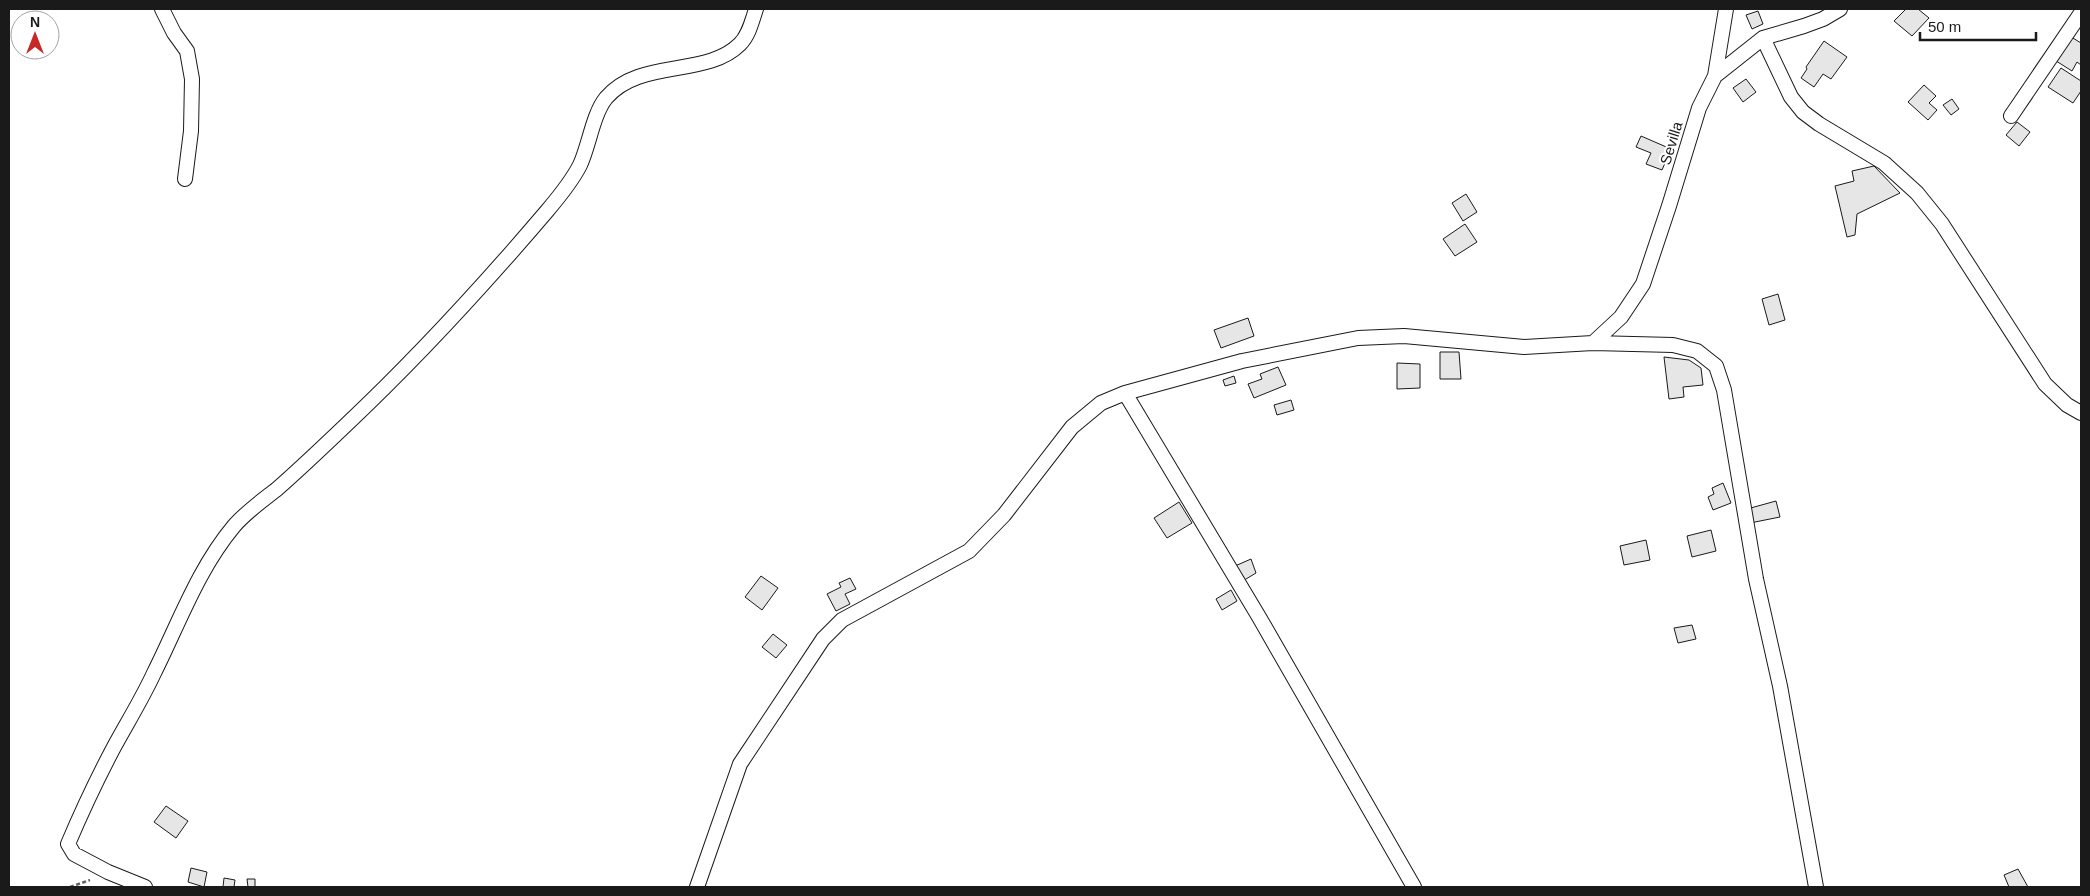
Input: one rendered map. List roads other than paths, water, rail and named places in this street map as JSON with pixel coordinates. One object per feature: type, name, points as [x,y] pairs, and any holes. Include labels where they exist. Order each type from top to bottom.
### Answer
[{"type":"street","points":[[162,9],[174,33],[187,51],[192,79],[191,131],[185,179]]},
{"type":"street","points":[[144,887],[108,872],[74,854],[68,844],[100,773],[155,672],[190,596],[225,537],[237,522],[302,466],[389,384],[464,307],[550,208],[579,167],[605,99],[618,88],[635,79],[662,70],[710,61],[728,54],[741,43],[750,27],[756,9]]},
{"type":"street","points":[[1714,76],[1726,9]]},
{"type":"street","name":"Sevilla","points":[[1593,343],[1621,318],[1643,284],[1699,108],[1714,76],[1763,38],[1804,26],[1840,9]]},
{"type":"street","points":[[2012,116],[2081,13]]},
{"type":"street","points":[[1763,38],[1792,97],[1803,112],[1819,124],[1884,163],[1917,193],[1942,224],[2044,384],[2060,400],[2081,413]]},
{"type":"street","points":[[697,887],[740,764],[823,639],[842,620],[969,551],[1004,515],[1072,427],[1101,403],[1126,393],[1242,361],[1358,338],[1404,336],[1524,348],[1593,343],[1673,345],[1697,351],[1716,366],[1724,390],[1756,579],[1780,686],[1816,887]]},
{"type":"street","points":[[1126,393],[1259,617],[1414,887]]}]
